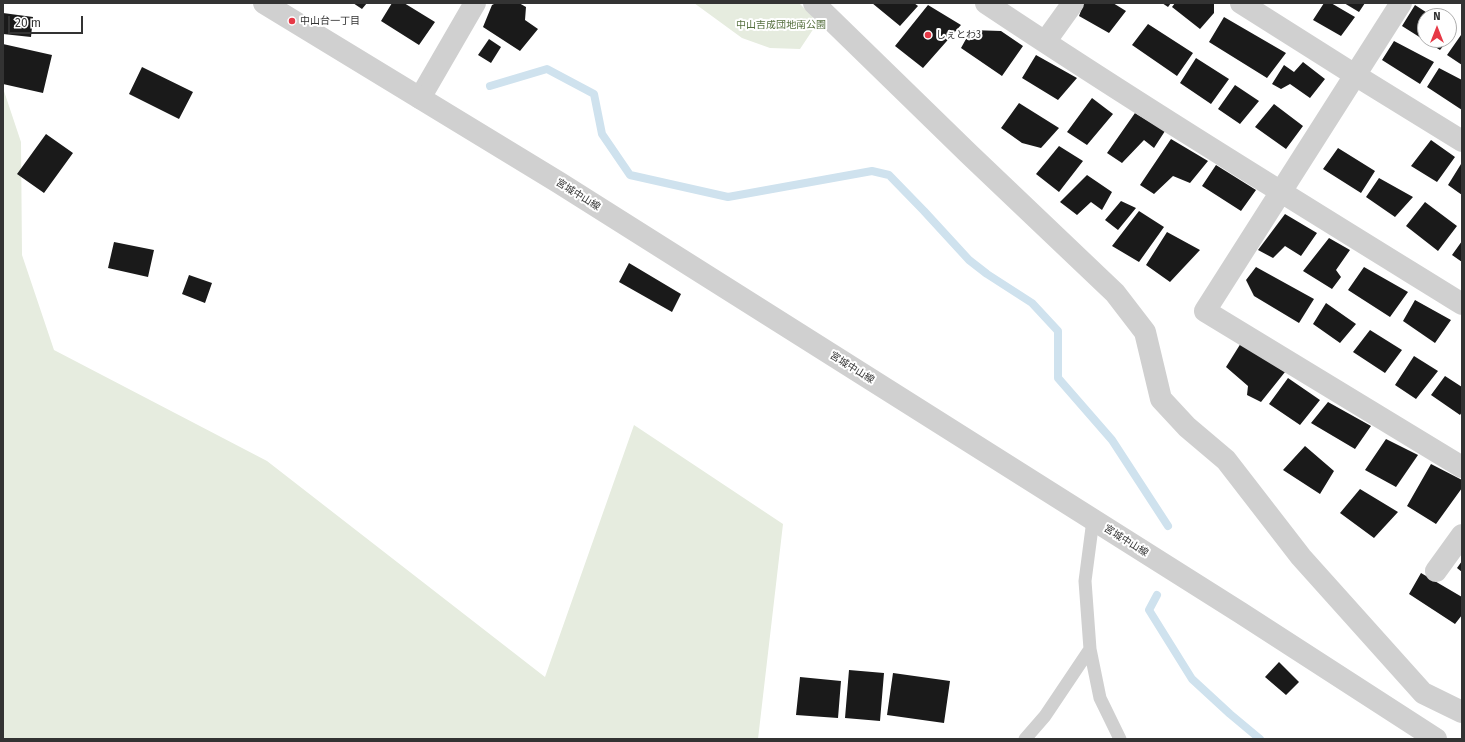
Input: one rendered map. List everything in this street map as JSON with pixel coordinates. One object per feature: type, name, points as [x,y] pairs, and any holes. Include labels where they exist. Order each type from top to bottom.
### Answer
[{"type":"street","name":"宮城中山線","points":[[264,3],[558,182],[1436,739]]},
{"type":"street","points":[[420,98],[475,3]]},
{"type":"street","points":[[814,3],[969,154],[1116,293],[1145,332],[1161,399],[1188,427],[1226,460],[1301,557],[1423,693],[1462,712]]},
{"type":"street","points":[[986,3],[1281,192],[1462,304]]},
{"type":"street","points":[[1045,42],[1073,3]]},
{"type":"street","points":[[1241,3],[1355,76],[1462,141]]},
{"type":"street","points":[[1401,3],[1205,310],[1462,467]]},
{"type":"street","points":[[1436,571],[1462,535]]},
{"type":"lane","points":[[1093,520],[1084,581],[1090,649],[1100,698],[1120,739]]},
{"type":"lane","points":[[1025,739],[1045,716],[1090,649]]},
{"type":"green space","name":"中山吉成団地南公園","points":[[694,3],[799,3],[818,22],[800,49],[770,48],[742,38]]},
{"type":"green space","points":[[3,88],[21,142],[22,255],[54,350],[267,461],[545,677],[634,425],[783,524],[758,739],[3,739]]},
{"type":"building","points":[[353,3],[367,3],[362,9]]},
{"type":"building","points":[[392,3],[404,3],[435,22],[419,45],[381,21]]},
{"type":"building","points":[[496,3],[519,3],[526,7],[525,20],[538,29],[520,51],[483,27],[492,5]]},
{"type":"building","points":[[872,3],[914,3],[918,6],[900,26]]},
{"type":"building","points":[[1084,3],[1113,3],[1126,11],[1109,33],[1079,16]]},
{"type":"building","points":[[1162,3],[1171,3],[1168,7]]},
{"type":"building","points":[[1175,3],[1214,3],[1214,13],[1200,29],[1172,7]]},
{"type":"building","points":[[1324,3],[1331,3],[1355,17],[1341,36],[1313,20]]},
{"type":"building","points":[[1344,3],[1365,3],[1359,12]]},
{"type":"building","name":"しぇとわ3","points":[[928,5],[961,25],[923,68],[895,46]]},
{"type":"building","points":[[1415,5],[1420,8],[1417,8],[1417,35],[1402,26]]},
{"type":"building","points":[[3,13],[33,17],[31,37],[3,34]]},
{"type":"building","points":[[1224,17],[1286,53],[1267,78],[1209,42]]},
{"type":"building","points":[[1148,24],[1193,53],[1177,76],[1132,45]]},
{"type":"building","points":[[971,30],[1001,31],[1023,46],[1002,76],[961,48]]},
{"type":"building","points":[[1461,35],[1462,65],[1447,55],[1452,48],[1457,48],[1457,41]]},
{"type":"building","points":[[489,39],[501,47],[491,63],[478,55]]},
{"type":"building","points":[[1394,41],[1434,62],[1420,84],[1382,60]]},
{"type":"building","points":[[3,44],[52,55],[43,93],[3,84]]},
{"type":"building","points":[[1036,55],[1077,78],[1058,100],[1022,78]]},
{"type":"building","points":[[1196,58],[1229,79],[1211,104],[1180,83]]},
{"type":"building","points":[[1303,62],[1325,79],[1310,98],[1290,84],[1281,89],[1272,84],[1284,65],[1294,72]]},
{"type":"building","points":[[142,67],[193,92],[179,119],[129,94]]},
{"type":"building","points":[[1439,68],[1462,80],[1462,110],[1427,87]]},
{"type":"building","points":[[1235,85],[1259,101],[1240,124],[1218,109]]},
{"type":"building","points":[[1092,98],[1113,114],[1087,145],[1067,132]]},
{"type":"building","points":[[1019,103],[1059,128],[1041,148],[1022,143],[1001,128]]},
{"type":"building","points":[[1274,104],[1303,126],[1286,149],[1255,127]]},
{"type":"building","points":[[1135,113],[1165,131],[1154,148],[1144,140],[1122,163],[1107,153]]},
{"type":"building","points":[[46,134],[73,153],[44,193],[17,174]]},
{"type":"building","points":[[1171,139],[1208,161],[1190,183],[1173,176],[1154,194],[1140,185]]},
{"type":"building","points":[[1431,140],[1455,157],[1437,182],[1411,166]]},
{"type":"building","points":[[1059,146],[1083,161],[1059,192],[1036,174]]},
{"type":"building","points":[[1338,148],[1375,171],[1361,193],[1323,169]]},
{"type":"building","points":[[1461,164],[1462,165],[1462,195],[1448,185]]},
{"type":"building","points":[[1216,165],[1256,190],[1241,211],[1202,186]]},
{"type":"building","points":[[1087,175],[1112,192],[1102,210],[1091,202],[1077,215],[1060,202]]},
{"type":"building","points":[[1379,178],[1413,197],[1395,217],[1366,197]]},
{"type":"building","points":[[1121,201],[1136,208],[1118,230],[1105,220]]},
{"type":"building","points":[[1425,202],[1457,226],[1438,251],[1406,226]]},
{"type":"building","points":[[1139,211],[1164,227],[1139,262],[1112,246]]},
{"type":"building","points":[[1285,214],[1317,233],[1301,256],[1285,246],[1273,258],[1258,250]]},
{"type":"building","points":[[1167,232],[1200,250],[1170,282],[1146,265]]},
{"type":"building","points":[[1329,238],[1350,250],[1336,270],[1341,277],[1332,289],[1303,271]]},
{"type":"building","points":[[1462,241],[1462,262],[1452,255]]},
{"type":"building","points":[[114,242],[154,250],[148,277],[108,268]]},
{"type":"building","points":[[629,263],[681,294],[672,312],[619,282]]},
{"type":"building","points":[[1256,267],[1314,299],[1299,323],[1254,296],[1246,280]]},
{"type":"building","points":[[1364,267],[1408,292],[1390,317],[1348,290]]},
{"type":"building","points":[[189,275],[212,283],[205,303],[182,294]]},
{"type":"building","points":[[1415,300],[1451,320],[1435,343],[1403,321]]},
{"type":"building","points":[[1326,303],[1356,324],[1340,343],[1313,324]]},
{"type":"building","points":[[1370,330],[1402,350],[1385,373],[1353,352]]},
{"type":"building","points":[[1241,343],[1285,372],[1261,402],[1247,395],[1248,386],[1226,367]]},
{"type":"building","points":[[1414,356],[1438,371],[1416,399],[1395,385]]},
{"type":"building","points":[[1445,376],[1462,387],[1462,412],[1460,415],[1431,395]]},
{"type":"building","points":[[1288,378],[1320,400],[1300,425],[1269,404]]},
{"type":"building","points":[[1328,402],[1371,426],[1355,449],[1311,423]]},
{"type":"building","points":[[1386,439],[1418,455],[1396,487],[1365,470]]},
{"type":"building","points":[[1305,446],[1334,471],[1320,494],[1283,470]]},
{"type":"building","points":[[1431,464],[1462,480],[1462,488],[1436,524],[1407,506]]},
{"type":"building","points":[[1360,489],[1398,512],[1374,538],[1340,513]]},
{"type":"building","points":[[1462,561],[1462,572],[1457,568]]},
{"type":"building","points":[[1421,573],[1462,597],[1462,615],[1455,624],[1409,594]]},
{"type":"building","points":[[1279,662],[1299,682],[1286,695],[1265,677]]},
{"type":"building","points":[[849,670],[884,673],[880,721],[845,718]]},
{"type":"building","points":[[893,673],[950,681],[944,723],[887,715]]},
{"type":"building","points":[[800,677],[841,681],[838,718],[796,715]]},
{"type":"waterway","points":[[490,86],[547,69],[594,94],[602,134],[630,175],[728,197],[872,171],[889,175],[969,260],[987,274],[1032,303],[1058,331],[1058,378],[1112,440],[1168,526]]},
{"type":"waterway","points":[[1157,595],[1149,610],[1192,679],[1260,739]]},
{"type":"place","name":"中山台一丁目","points":[[292,21]]},
{"type":"place","name":"しぇとわ3","points":[[928,35]]}]
